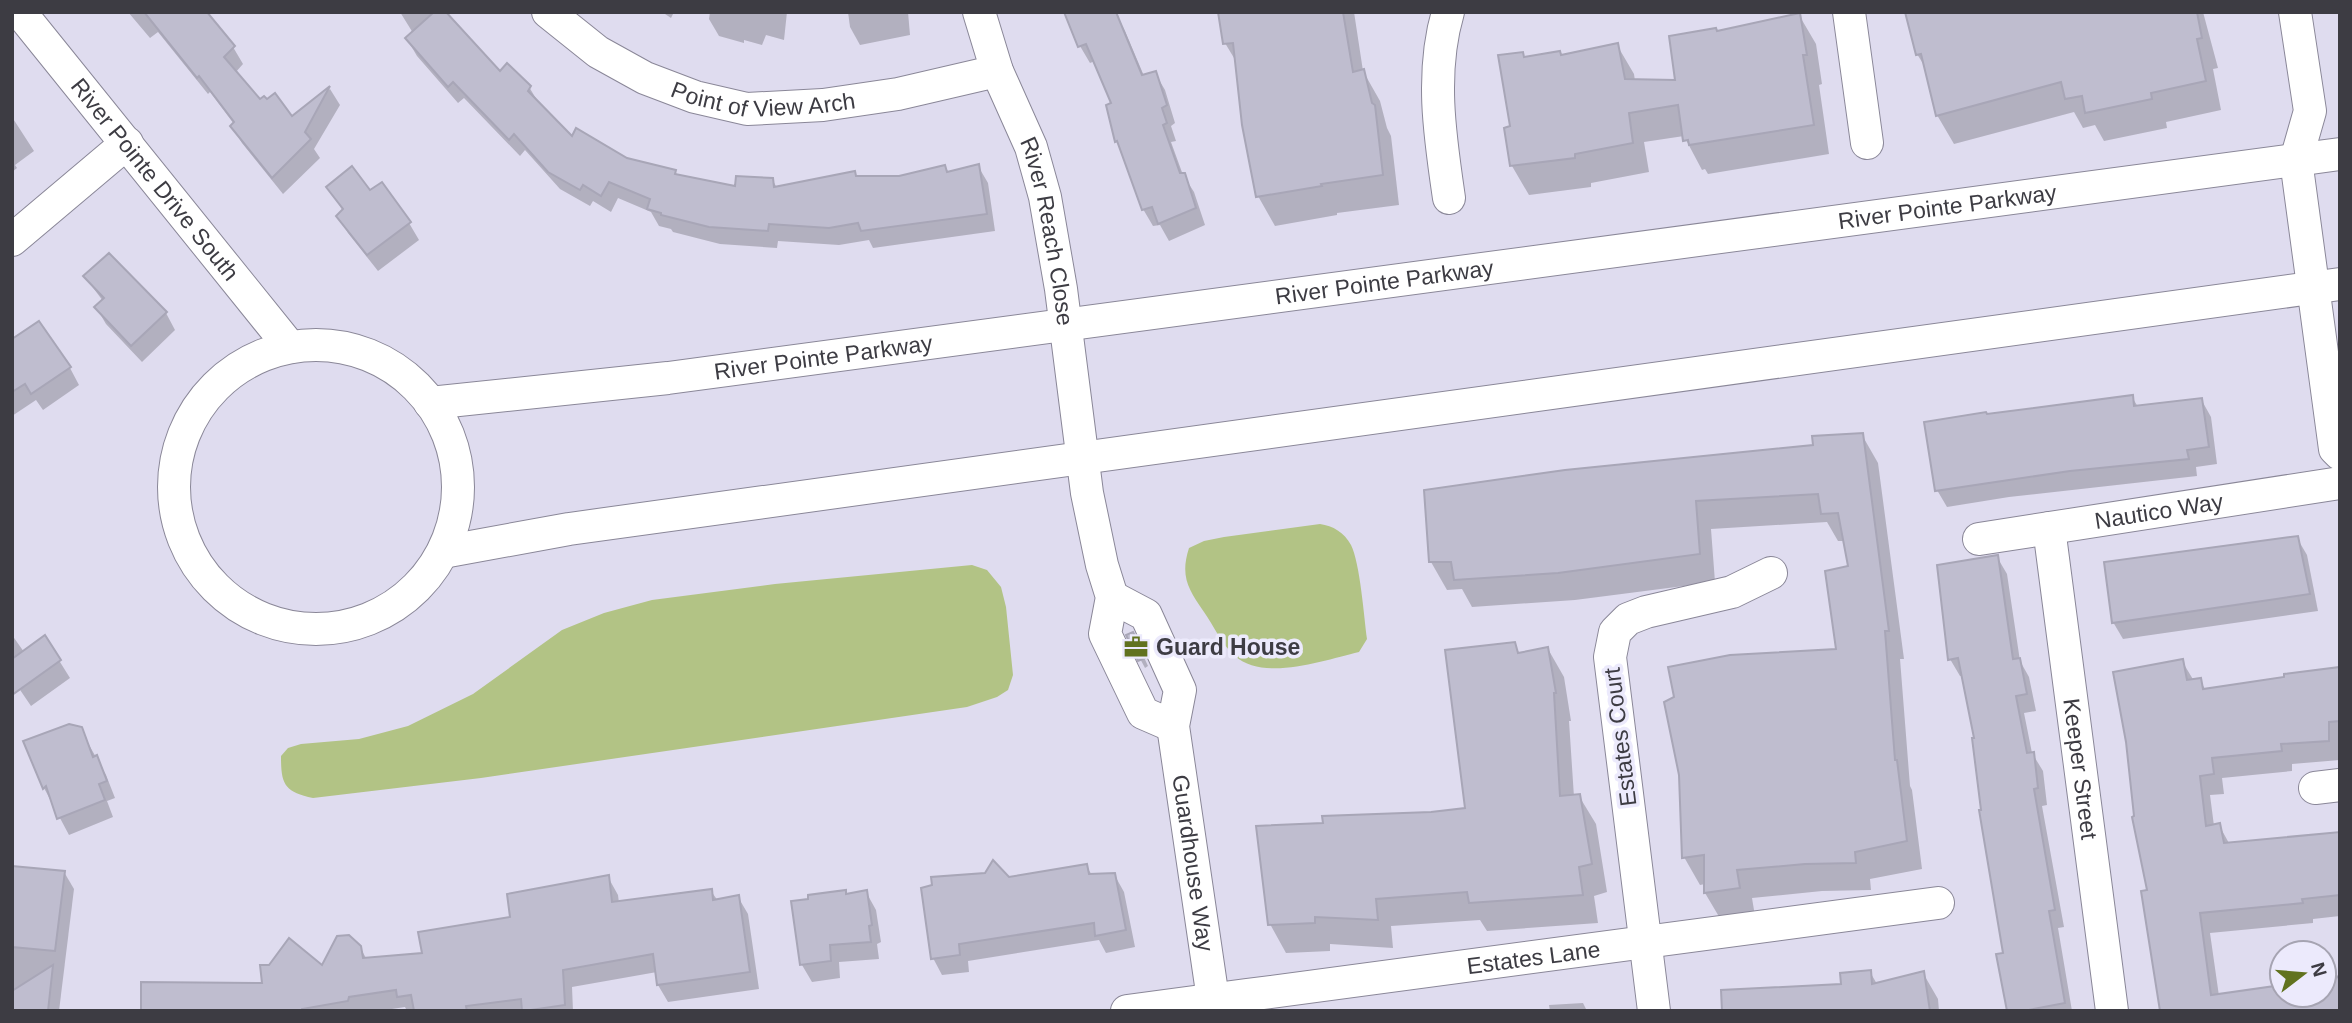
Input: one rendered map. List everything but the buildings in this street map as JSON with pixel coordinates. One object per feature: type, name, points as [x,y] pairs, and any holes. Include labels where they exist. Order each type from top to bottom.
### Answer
[{"type":"street","name":"River Pointe Drive South","points":[[20,12],[290,347]]},
{"type":"street","name":"Point of View Arch","points":[[548,12],[598,52],[645,78],[695,97],[747,109],[823,105],[898,94],[997,71]]},
{"type":"street","name":"River Reach Close","points":[[979,12],[997,71],[1031,146],[1045,197],[1065,323],[1082,458]]},
{"type":"street","points":[[1448,12],[1443,29],[1438,97],[1439,131],[1449,198]]},
{"type":"street","points":[[1849,12],[1867,143]]},
{"type":"street","points":[[2295,12],[2310,111],[2296,160],[2327,285],[2335,449],[2340,454]]},
{"type":"street","points":[[2310,111],[2340,153]]},
{"type":"street","points":[[12,240],[127,143]]},
{"type":"street","name":"River Pointe Parkway","points":[[430,403],[668,378],[2340,153]]},
{"type":"street","points":[[443,552],[569,529],[2327,285]]},
{"type":"street","points":[[290,347],[343,347],[368,355],[402,375],[430,403],[446,430],[455,460],[458,491],[454,522],[443,552],[424,580],[399,603],[370,620],[337,629],[303,630],[270,623],[239,608],[213,586],[193,559],[179,528],[173,494],[176,460],[187,428],[204,398],[229,374],[257,357],[290,347]]},
{"type":"street","points":[[1082,458],[1099,554],[1112,597],[1105,634],[1143,713],[1173,726]]},
{"type":"street","name":"Nautico Way","points":[[1979,539],[2340,483]]},
{"type":"street","name":"Keeper Street","points":[[2049,528],[2112,1011]]},
{"type":"street","name":"Estates Court","points":[[1654,1011],[1610,657],[1615,632],[1628,620],[1646,612],[1732,592],[1771,573]]},
{"type":"street","name":"Guardhouse Way","points":[[1112,597],[1146,615],[1180,690],[1173,726],[1213,999]]},
{"type":"street","name":"Estates Lane","points":[[1127,1011],[1213,999],[1318,998],[1645,944],[1938,903]]},
{"type":"shaded area","points":[[1320,524],[1338,530],[1351,545],[1359,577],[1367,639],[1359,652],[1312,664],[1278,668],[1247,664],[1226,646],[1190,589],[1185,567],[1189,548],[1204,541],[1224,537]]},
{"type":"shaded area","points":[[972,565],[987,570],[1001,587],[1006,607],[1013,675],[1008,690],[997,697],[967,707],[481,778],[313,798],[296,793],[283,780],[281,756],[288,748],[301,744],[359,739],[408,726],[473,694],[562,630],[604,613],[652,600],[775,584]]},
{"type":"place","name":"Guard House","points":[[1136,647]]}]
